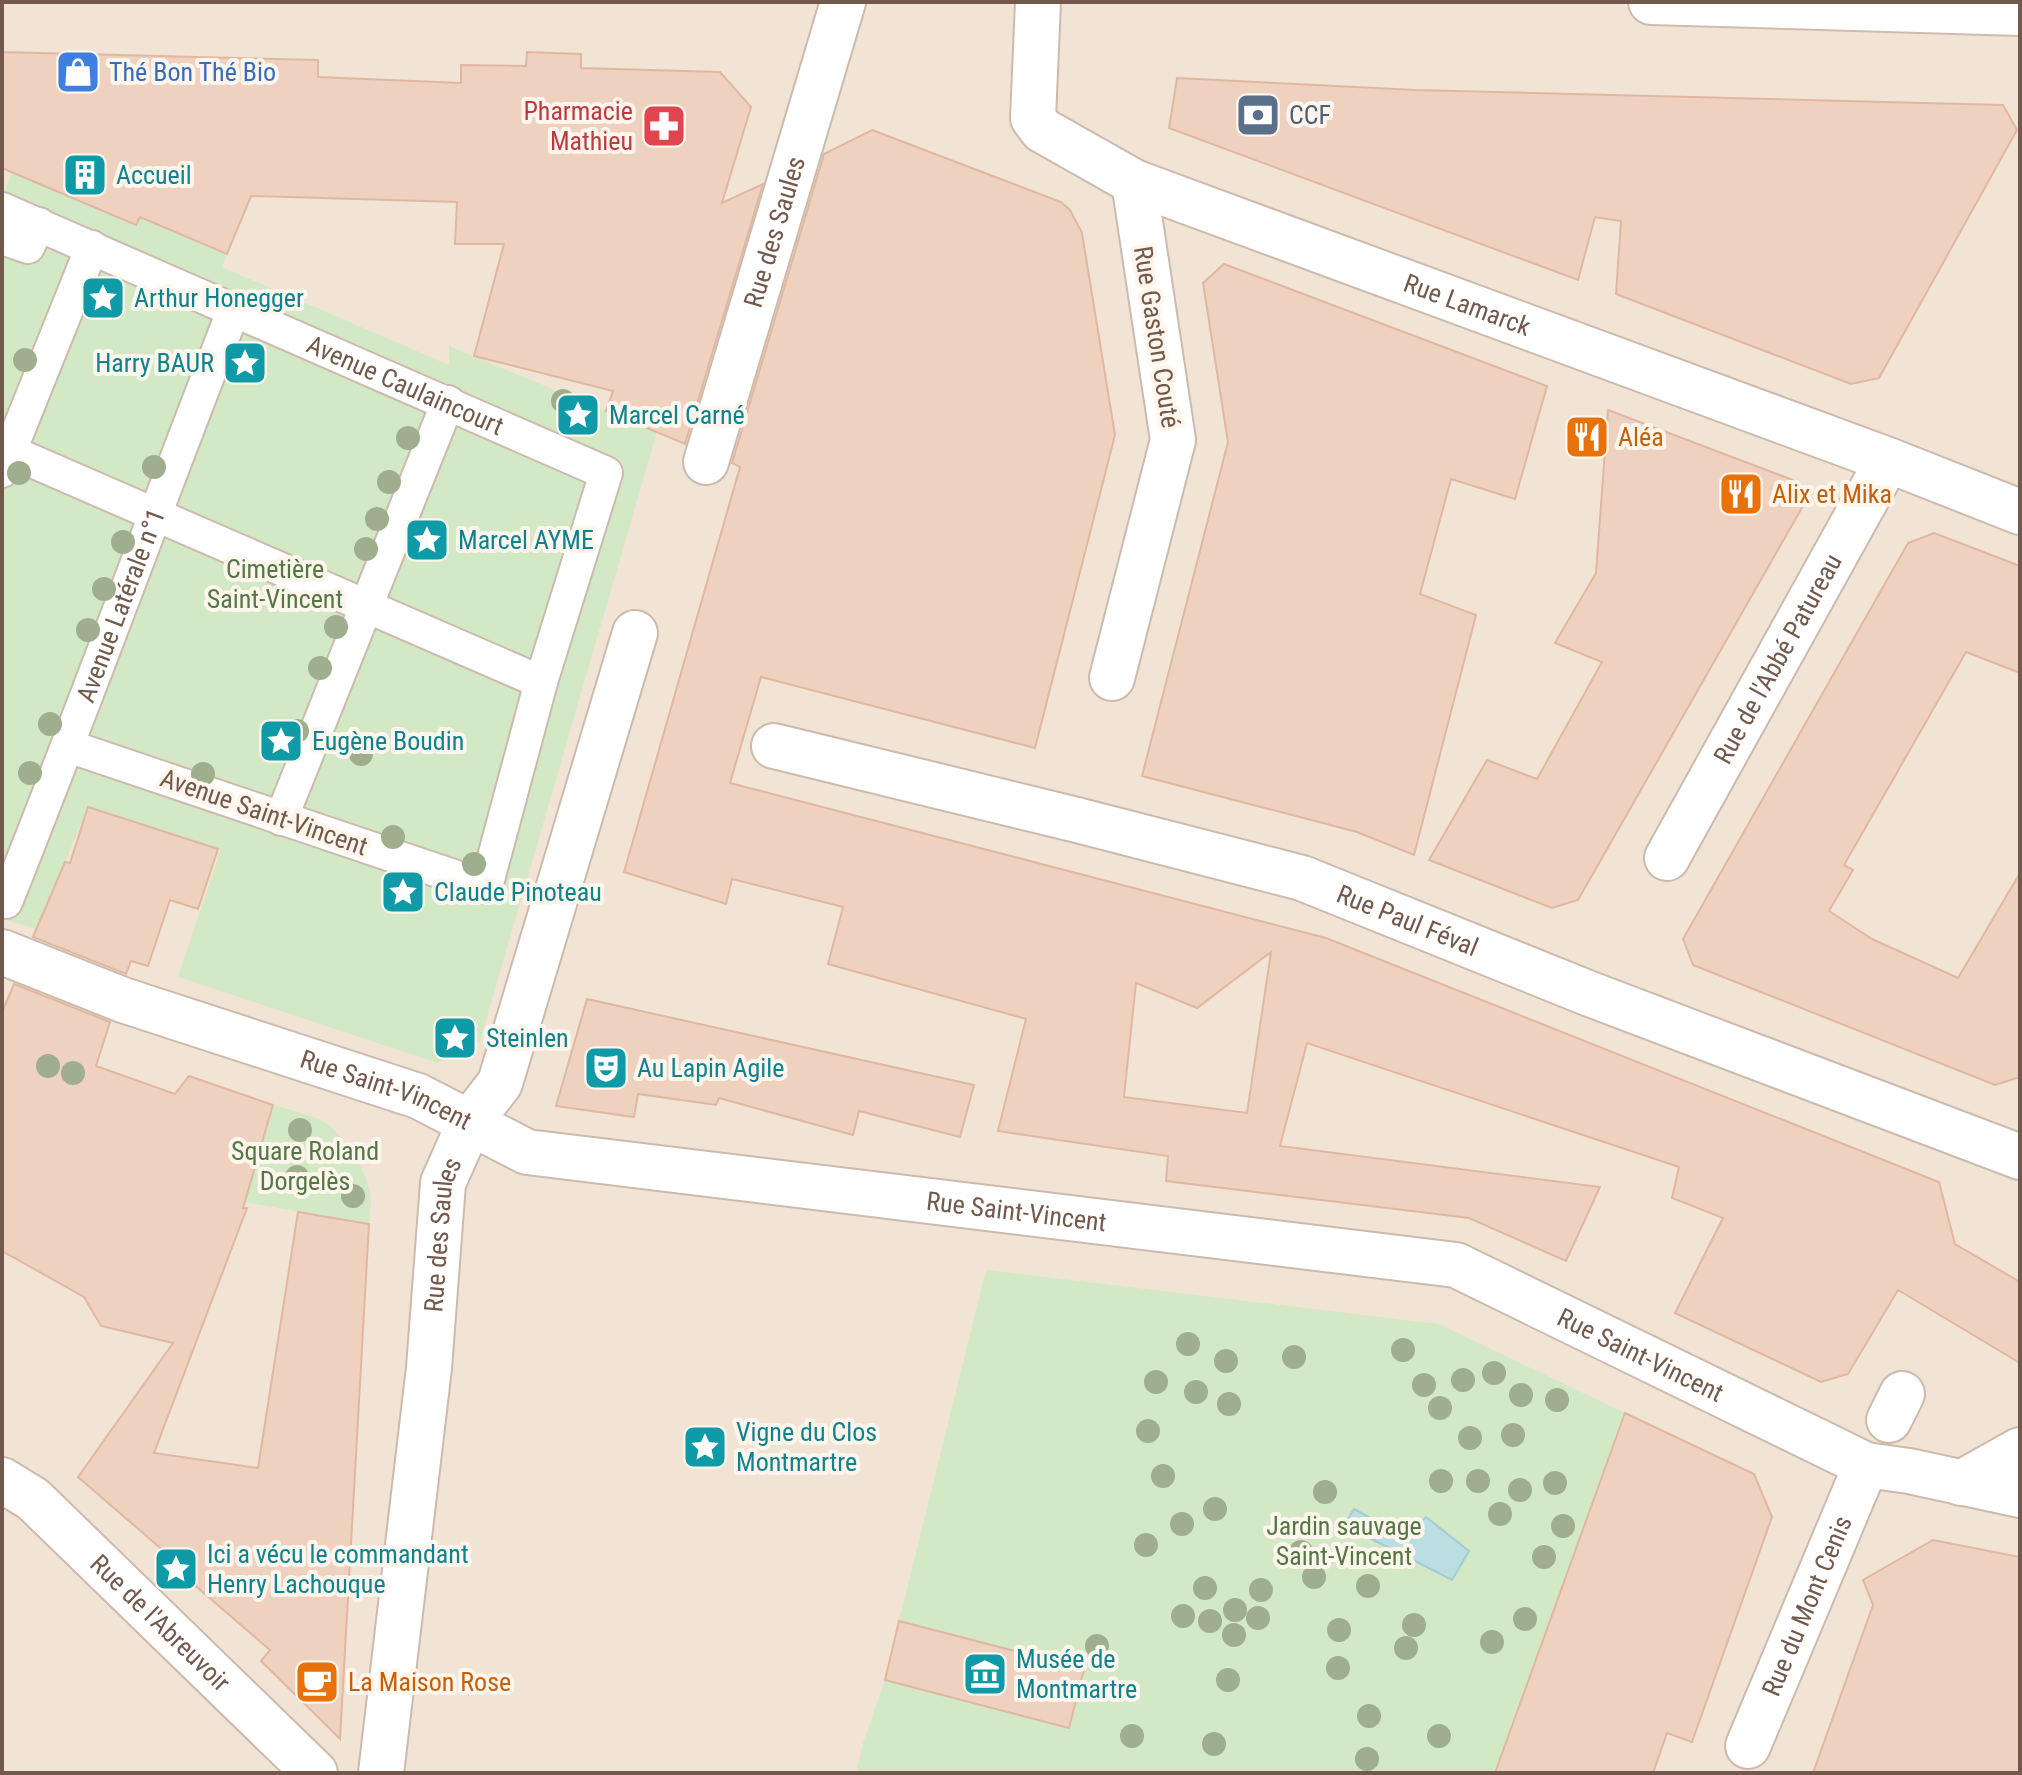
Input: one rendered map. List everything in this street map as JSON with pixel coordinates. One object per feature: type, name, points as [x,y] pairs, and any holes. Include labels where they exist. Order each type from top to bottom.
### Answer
[{"type":"street","name":"Rue des Saules","points":[[706,462],[843,2]]},
{"type":"street","name":"Rue Lamarck","points":[[1038,2],[1033,118],[1042,130],[1134,182],[1888,460],[2020,512]]},
{"type":"street","points":[[1651,2],[2020,13]]},
{"type":"street","name":"Rue Gaston Couté","points":[[1112,678],[1173,440],[1134,182]]},
{"type":"street","name":"Rue de l'Abbé Patureau","points":[[1667,858],[1888,460]]},
{"type":"street","name":"Rue des Saules","points":[[381,1773],[429,1368],[443,1183],[470,1122],[500,1083],[635,633]]},
{"type":"street","name":"Rue Paul Féval","points":[[774,746],[1302,878],[1590,994],[2020,1157]]},
{"type":"street","name":"Rue Saint-Vincent","points":[[2,952],[123,1000],[418,1096],[527,1152],[1456,1265],[1866,1465],[2020,1495]]},
{"type":"street","points":[[1961,1483],[2020,1450]]},
{"type":"street","name":"Rue du Mont Cenis","points":[[1748,1746],[1866,1465]]},
{"type":"street","name":"Rue de l'Abreuvoir","points":[[2,1480],[33,1499],[315,1773]]},
{"type":"lane","name":"Avenue Caulaincourt","points":[[2,209],[606,473],[541,682]]},
{"type":"lane","points":[[2,238],[28,247],[39,224]]},
{"type":"lane","points":[[92,247],[5,457],[154,514],[541,682]]},
{"type":"lane","name":"Avenue Latérale n°1","points":[[6,902],[234,309]]},
{"type":"lane","points":[[281,819],[448,402]]},
{"type":"lane","name":"Avenue Saint-Vincent","points":[[68,746],[486,887],[541,682]]},
{"type":"shaded area","points":[[2,2],[2020,2],[2020,1773],[2,1773]]},
{"type":"green space","name":"Cimetière Saint-Vincent","points":[[13,172],[177,186],[243,215],[222,267],[449,365],[449,346],[657,432],[480,1041],[438,1063],[178,977],[220,851],[218,849],[88,807],[37,929],[2,919],[2,196]]},
{"type":"green space","name":"Square Roland Dorgelès","points":[[274,1105],[326,1123],[351,1149],[370,1193],[369,1224],[244,1202]]},
{"type":"green space","name":"Jardin sauvage Saint-Vincent","points":[[986,1270],[1439,1324],[1625,1413],[1495,1773],[856,1773],[885,1680],[1070,1727],[1084,1669],[899,1621]]},
{"type":"water","points":[[1354,1509],[1407,1538],[1426,1517],[1469,1551],[1452,1580],[1344,1525]]},
{"type":"building","points":[[2,52],[318,60],[318,77],[461,83],[461,65],[526,66],[527,52],[581,54],[581,68],[720,72],[751,107],[722,203],[763,184],[685,444],[606,411],[613,391],[474,356],[504,244],[455,244],[457,202],[251,196],[227,254],[140,217],[136,225],[2,168]]},
{"type":"building","points":[[1177,78],[1416,90],[2003,105],[2017,130],[1879,378],[1851,384],[1616,294],[1621,221],[1595,217],[1578,280],[1169,128]]},
{"type":"building","points":[[872,130],[1061,202],[1070,210],[1082,233],[1115,435],[1035,748],[761,677],[730,783],[1326,938],[1939,1182],[1955,1244],[2020,1282],[2020,1363],[1898,1290],[1848,1374],[1821,1382],[1675,1313],[1723,1218],[1672,1198],[1679,1167],[1307,1043],[1280,1146],[1600,1187],[1566,1261],[1469,1218],[1166,1181],[1168,1156],[998,1131],[1026,1019],[828,964],[843,907],[732,879],[726,904],[624,872],[740,467],[732,463],[824,154]],"holes":[[[1271,952],[1247,1113],[1124,1097],[1136,983],[1197,1008]]]},
{"type":"building","points":[[1224,264],[1547,386],[1515,499],[1451,479],[1420,594],[1476,615],[1414,855],[1357,832],[1142,776],[1228,442],[1203,283]]},
{"type":"building","points":[[1608,410],[1793,480],[1803,506],[1578,900],[1552,908],[1429,860],[1487,760],[1537,779],[1602,662],[1555,643],[1596,573]]},
{"type":"building","points":[[1934,533],[2020,566],[2020,673],[1966,652],[1844,865],[1853,870],[1829,911],[1872,939],[1958,978],[2020,873],[2020,1077],[1995,1085],[1693,965],[1683,939],[1908,543]]},
{"type":"building","points":[[88,807],[218,849],[198,909],[170,900],[148,966],[131,961],[126,974],[33,937],[65,862],[70,863]]},
{"type":"building","points":[[14,984],[110,1022],[96,1066],[175,1094],[189,1076],[273,1105],[243,1208],[247,1208],[154,1453],[258,1468],[298,1212],[369,1224],[340,1739],[261,1661],[270,1650],[162,1557],[165,1552],[78,1477],[173,1343],[101,1326],[84,1297],[2,1251],[2,1012]]},
{"type":"building","points":[[587,999],[974,1085],[960,1137],[859,1111],[853,1135],[719,1098],[716,1105],[638,1094],[634,1117],[556,1106]]},
{"type":"building","points":[[1625,1413],[1754,1474],[1772,1517],[1692,1742],[1667,1733],[1653,1773],[1495,1773]]},
{"type":"building","points":[[1933,1540],[2020,1557],[2020,1773],[1813,1773],[1873,1605],[1863,1580]]},
{"type":"building","points":[[899,1621],[1084,1669],[1069,1728],[885,1680]]},
{"type":"place","name":"Thé Bon Thé Bio","points":[[78,72]]},
{"type":"place","name":"CCF","points":[[1258,115]]},
{"type":"place","name":"Pharmacie Mathieu","points":[[664,126]]},
{"type":"place","name":"Accueil","points":[[85,175]]},
{"type":"place","name":"Arthur Honegger","points":[[103,298]]},
{"type":"place","name":"Harry BAUR","points":[[245,363]]},
{"type":"place","name":"Marcel Carné","points":[[578,415]]},
{"type":"place","name":"Aléa","points":[[1587,437]]},
{"type":"place","name":"Alix et Mika","points":[[1741,494]]},
{"type":"place","name":"Marcel AYME","points":[[427,540]]},
{"type":"place","name":"Eugène Boudin","points":[[281,741]]},
{"type":"place","name":"Claude Pinoteau","points":[[403,892]]},
{"type":"place","name":"Steinlen","points":[[455,1038]]},
{"type":"place","name":"Au Lapin Agile","points":[[606,1068]]},
{"type":"place","name":"Vigne du Clos Montmartre","points":[[705,1447]]},
{"type":"place","name":"Ici a vécu le commandant Henry Lachouque","points":[[176,1569]]},
{"type":"place","name":"Musée de Montmartre","points":[[985,1674]]},
{"type":"place","name":"La Maison Rose","points":[[317,1682]]}]
